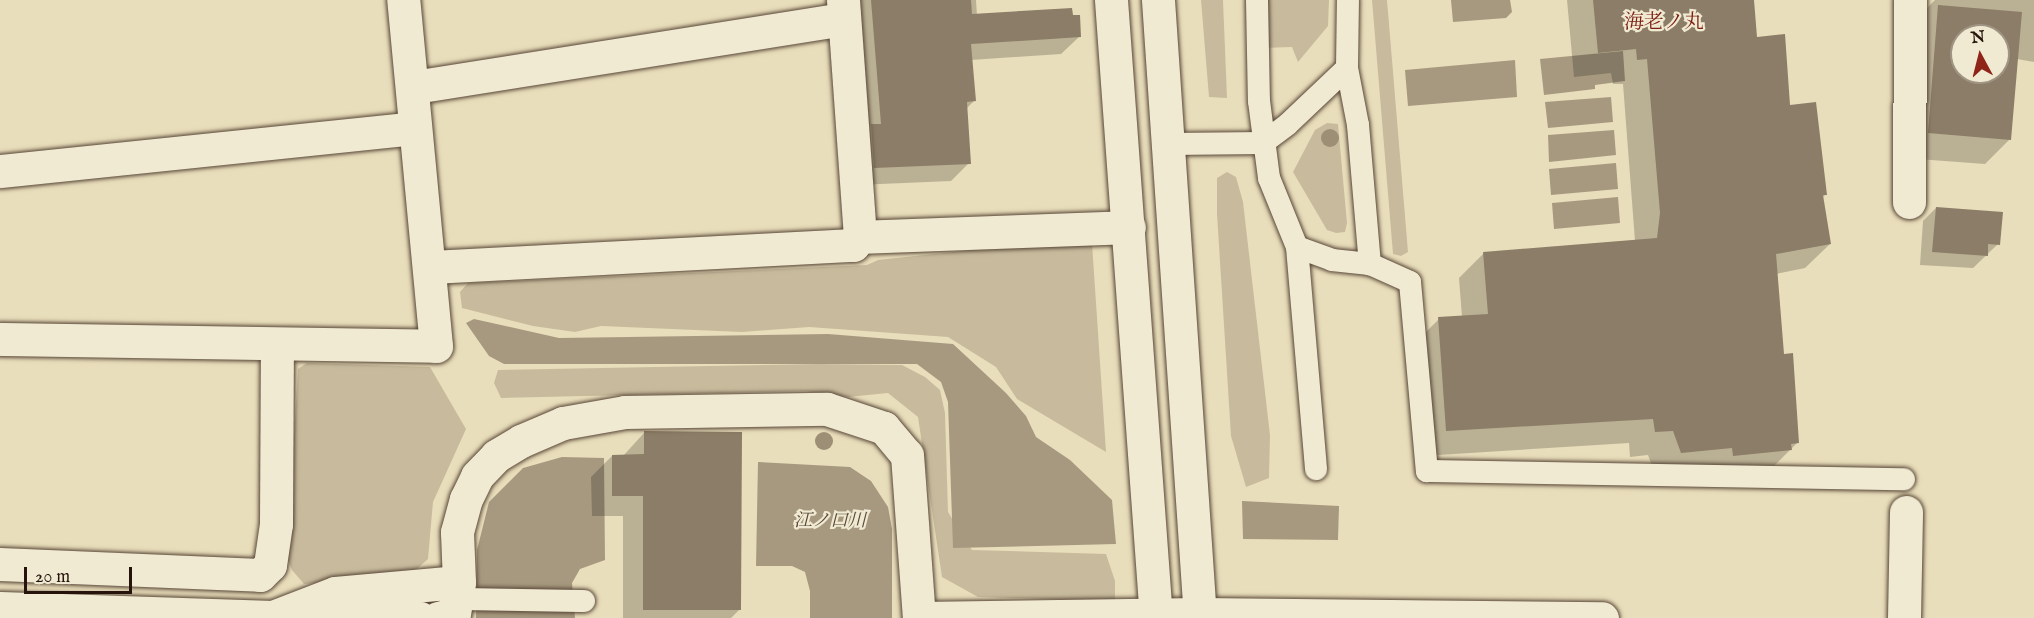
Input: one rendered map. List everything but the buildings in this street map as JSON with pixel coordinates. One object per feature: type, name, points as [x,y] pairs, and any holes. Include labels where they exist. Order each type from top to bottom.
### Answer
[{"type":"street","points":[[0,339],[436,346],[431,267],[415,128],[414,87],[403,0]]},
{"type":"street","points":[[1110,0],[1129,227],[1156,616]]},
{"type":"street","points":[[1158,0],[1199,616]]},
{"type":"street","points":[[1910,0],[1910,202]]},
{"type":"street","points":[[414,87],[844,10],[860,237],[853,245],[431,267]]},
{"type":"street","points":[[0,171],[415,128]]},
{"type":"street","points":[[860,237],[1129,227]]},
{"type":"street","points":[[0,564],[260,574],[270,565],[276,524],[277,344]]},
{"type":"street","points":[[273,616],[335,593],[456,599],[457,532],[466,499],[477,476],[496,456],[521,441],[563,423],[625,412],[827,409],[884,428],[908,455],[919,618],[1199,616],[1602,618]]},
{"type":"street","points":[[1904,618],[1906,512]]},
{"type":"street","points":[[0,608],[420,618]]},
{"type":"lane","points":[[1257,0],[1263,143],[1269,178],[1298,247],[1316,469]]},
{"type":"lane","points":[[1348,0],[1347,68],[1358,125],[1370,264]]},
{"type":"lane","points":[[1168,144],[1263,143],[1330,87],[1347,68]]},
{"type":"lane","points":[[1298,247],[1332,260],[1370,264],[1410,282],[1427,471],[1904,479]]},
{"type":"lane","points":[[456,599],[584,602]]},
{"type":"shaded area","points":[[1201,0],[1223,0],[1227,98],[1209,97]]},
{"type":"shaded area","points":[[1265,0],[1329,0],[1328,26],[1298,62],[1292,47],[1266,48]]},
{"type":"shaded area","points":[[1372,0],[1387,0],[1408,252],[1401,256],[1393,254]]},
{"type":"shaded area","points":[[1327,123],[1338,124],[1347,223],[1345,232],[1336,233],[1327,230],[1293,172],[1315,130]]},
{"type":"shaded area","points":[[1227,172],[1236,177],[1243,202],[1270,435],[1269,478],[1246,487],[1231,436],[1217,214],[1217,178]]},
{"type":"shaded area","points":[[1036,243],[1092,243],[1106,452],[1017,399],[996,367],[948,337],[809,327],[742,332],[601,326],[575,332],[533,326],[462,308],[460,292],[468,283],[867,265],[878,260]]},
{"type":"shaded area","points":[[307,363],[430,367],[466,429],[433,502],[428,559],[410,575],[304,584],[292,570],[287,558],[298,369]]},
{"type":"shaded area","points":[[818,364],[902,365],[925,377],[940,390],[945,413],[948,512],[972,550],[1106,554],[1115,581],[1115,601],[978,597],[942,577],[918,417],[888,393],[848,397],[805,391],[501,398],[494,383],[498,370]]},
{"type":"water","points":[[1451,0],[1510,0],[1512,12],[1506,18],[1453,22]]},
{"type":"water","points":[[1623,51],[1625,81],[1595,85],[1595,89],[1544,95],[1540,59]]},
{"type":"water","points":[[1515,60],[1517,97],[1408,106],[1405,70]]},
{"type":"water","points":[[1611,97],[1613,122],[1548,128],[1545,102]]},
{"type":"water","points":[[1614,130],[1616,155],[1549,162],[1548,135]]},
{"type":"water","points":[[1616,163],[1618,189],[1551,195],[1549,169]]},
{"type":"water","points":[[1618,197],[1620,223],[1554,229],[1552,203]]},
{"type":"water","points":[[474,319],[559,338],[828,334],[953,344],[1006,393],[1026,416],[1036,437],[1070,460],[1112,500],[1116,544],[953,548],[948,402],[941,382],[917,364],[504,364],[489,356],[466,323]]},
{"type":"water","points":[[562,457],[604,458],[605,560],[580,569],[572,583],[575,618],[476,618],[477,550],[489,502],[523,468]]},
{"type":"water","name":"江ノ口川","points":[[758,462],[850,467],[871,481],[888,507],[892,529],[892,618],[810,618],[810,591],[805,572],[792,566],[756,566]]},
{"type":"water","points":[[1242,501],[1339,506],[1338,540],[1243,539]]},
{"type":"district","name":"海老ノ丸","points":[[1664,22]]}]
